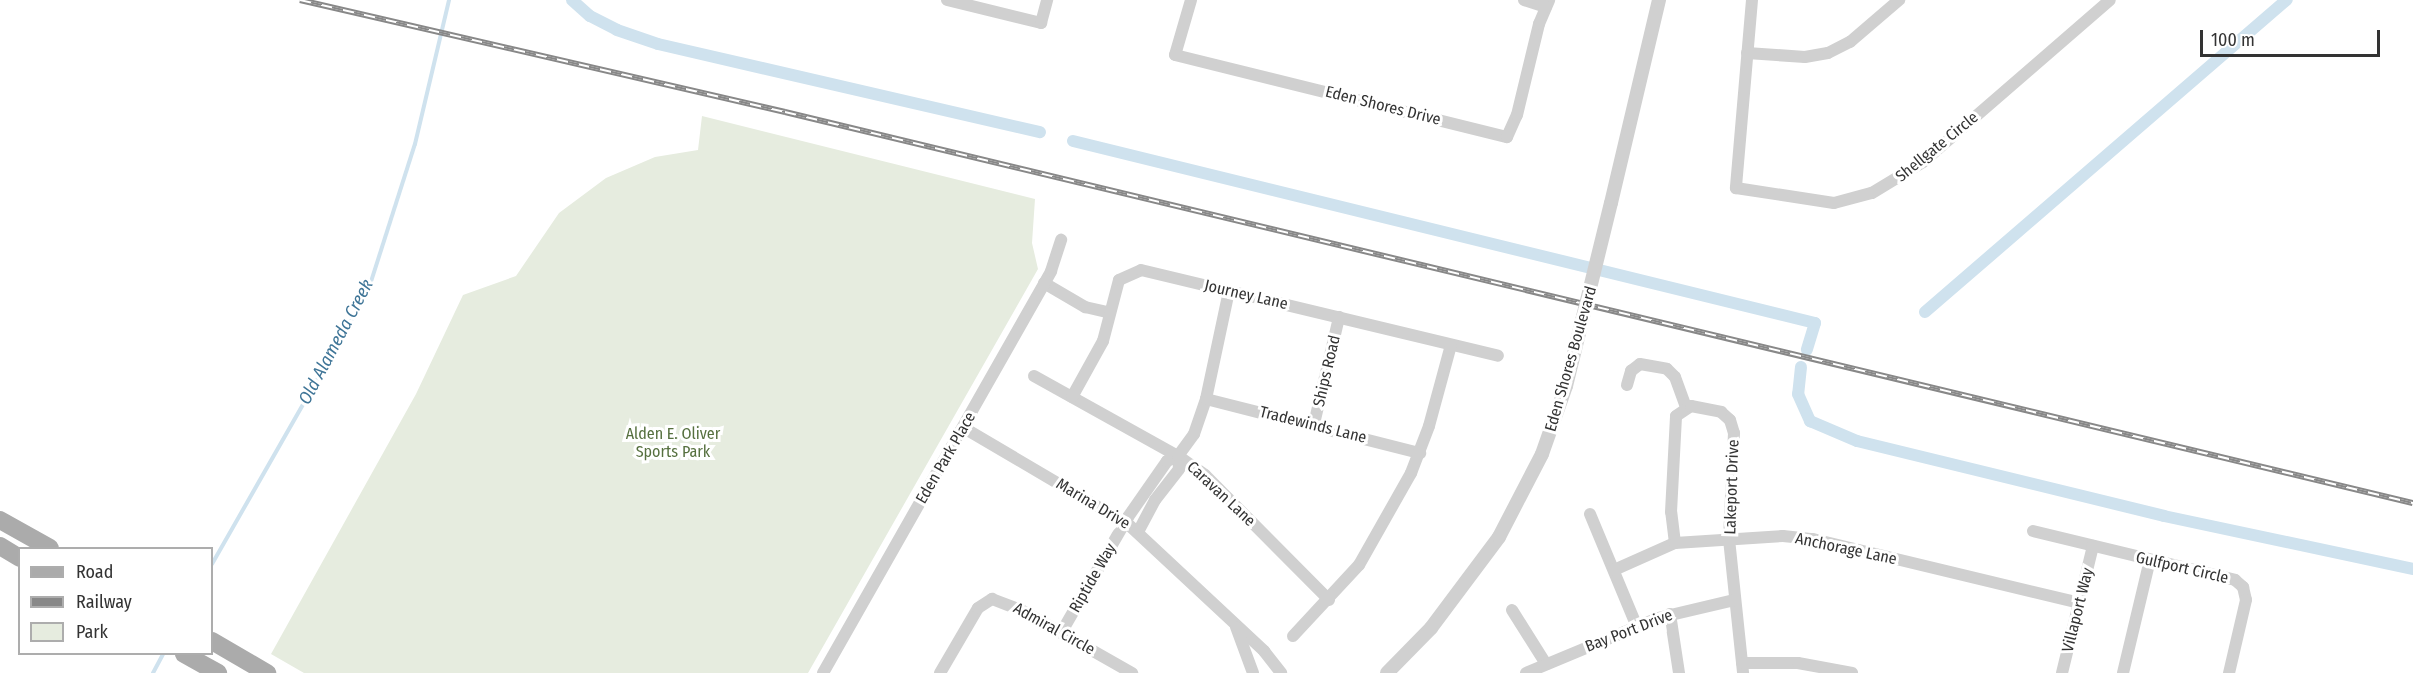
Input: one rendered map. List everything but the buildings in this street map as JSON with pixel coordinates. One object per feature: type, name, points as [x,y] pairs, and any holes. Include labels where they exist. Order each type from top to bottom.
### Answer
[{"type":"main road","points":[[0,520],[47,547]]},
{"type":"main road","points":[[0,546],[18,557]]},
{"type":"main road","points":[[213,642],[267,673]]},
{"type":"main road","points":[[186,655],[218,673]]},
{"type":"street","points":[[947,0],[1041,23],[1047,0]]},
{"type":"street","name":"Eden Shores Drive","points":[[1191,0],[1175,55],[1507,137],[1517,115],[1548,4]]},
{"type":"street","points":[[1524,0],[1548,4]]},
{"type":"street","name":"Eden Shores Boulevard","points":[[1387,673],[1431,628],[1499,537],[1542,454],[1566,386],[1659,0]]},
{"type":"street","name":"Shellgate Circle","points":[[1752,0],[1736,188],[1834,203],[1872,193],[1923,162],[2110,0]]},
{"type":"street","points":[[1747,53],[1818,57],[1850,42],[1899,0]]},
{"type":"street","name":"Eden Park Place","points":[[823,673],[964,428],[1044,283],[1060,240]]},
{"type":"street","name":"Journey Lane","points":[[1072,396],[1103,341],[1107,312],[1119,280],[1141,270],[1498,356]]},
{"type":"street","points":[[1044,283],[1085,307],[1107,312]]},
{"type":"street","points":[[1138,532],[1155,500],[1179,469],[1178,456],[1194,434],[1206,399],[1229,291]]},
{"type":"street","name":"Ships Road","points":[[1314,424],[1339,317]]},
{"type":"street","points":[[1293,636],[1329,600],[1359,565],[1420,453],[1451,345]]},
{"type":"street","points":[[1627,385],[1631,371],[1640,364],[1667,369],[1675,377],[1686,406],[1676,416],[1672,439],[1671,512],[1675,543]]},
{"type":"street","name":"Caravan Lane","points":[[1035,375],[1178,456],[1205,475],[1329,600]]},
{"type":"street","name":"Tradewinds Lane","points":[[1206,399],[1314,424],[1420,453]]},
{"type":"street","name":"Lakeport Drive","points":[[1686,406],[1721,412],[1733,426],[1729,539],[1743,668]]},
{"type":"street","name":"Marina Drive","points":[[964,428],[1125,522],[1138,532],[1235,623],[1281,673]]},
{"type":"street","name":"Riptide Way","points":[[1061,633],[1125,522],[1167,461],[1178,456]]},
{"type":"street","points":[[1590,514],[1637,627]]},
{"type":"street","name":"Gulfport Circle","points":[[2033,531],[2235,580],[2243,587],[2246,600],[2229,673]]},
{"type":"street","name":"Anchorage Lane","points":[[1614,570],[1675,543],[1729,539],[1813,539],[2080,603]]},
{"type":"street","name":"Villaport Way","points":[[2062,673],[2093,546]]},
{"type":"street","points":[[2123,673],[2150,560]]},
{"type":"street","name":"Admiral Circle","points":[[940,673],[978,608],[987,601],[1001,600],[1132,673]]},
{"type":"street","name":"Bay Port Drive","points":[[1526,673],[1670,614],[1736,600]]},
{"type":"street","points":[[1512,610],[1546,664]]},
{"type":"street","points":[[1670,614],[1679,673]]},
{"type":"street","name":"Marina Drive","points":[[1235,623],[1253,673]]},
{"type":"street","points":[[1743,668],[1798,663],[1852,673]]},
{"type":"green space","name":"Alden E. Oliver Sports Park","points":[[702,116],[1035,199],[1032,243],[1038,269],[808,673],[304,673],[271,654],[416,394],[463,295],[516,276],[559,213],[606,178],[655,157],[698,150]]},
{"type":"waterway","name":"Old Alameda Creek","points":[[213,562],[368,291],[415,144],[449,0]]},
{"type":"waterway","points":[[572,0],[590,16],[617,30],[658,44],[1040,132]]},
{"type":"waterway","points":[[1925,312],[2287,0]]},
{"type":"waterway","points":[[1073,141],[1815,323],[1807,350]]},
{"type":"waterway","points":[[1801,367],[1798,394],[1810,421],[1857,441],[2164,516],[2413,569]]},
{"type":"waterway","name":"Old Alameda Creek","points":[[153,673],[162,655]]},
{"type":"railway","points":[[300,0],[785,112],[2413,503]]}]
